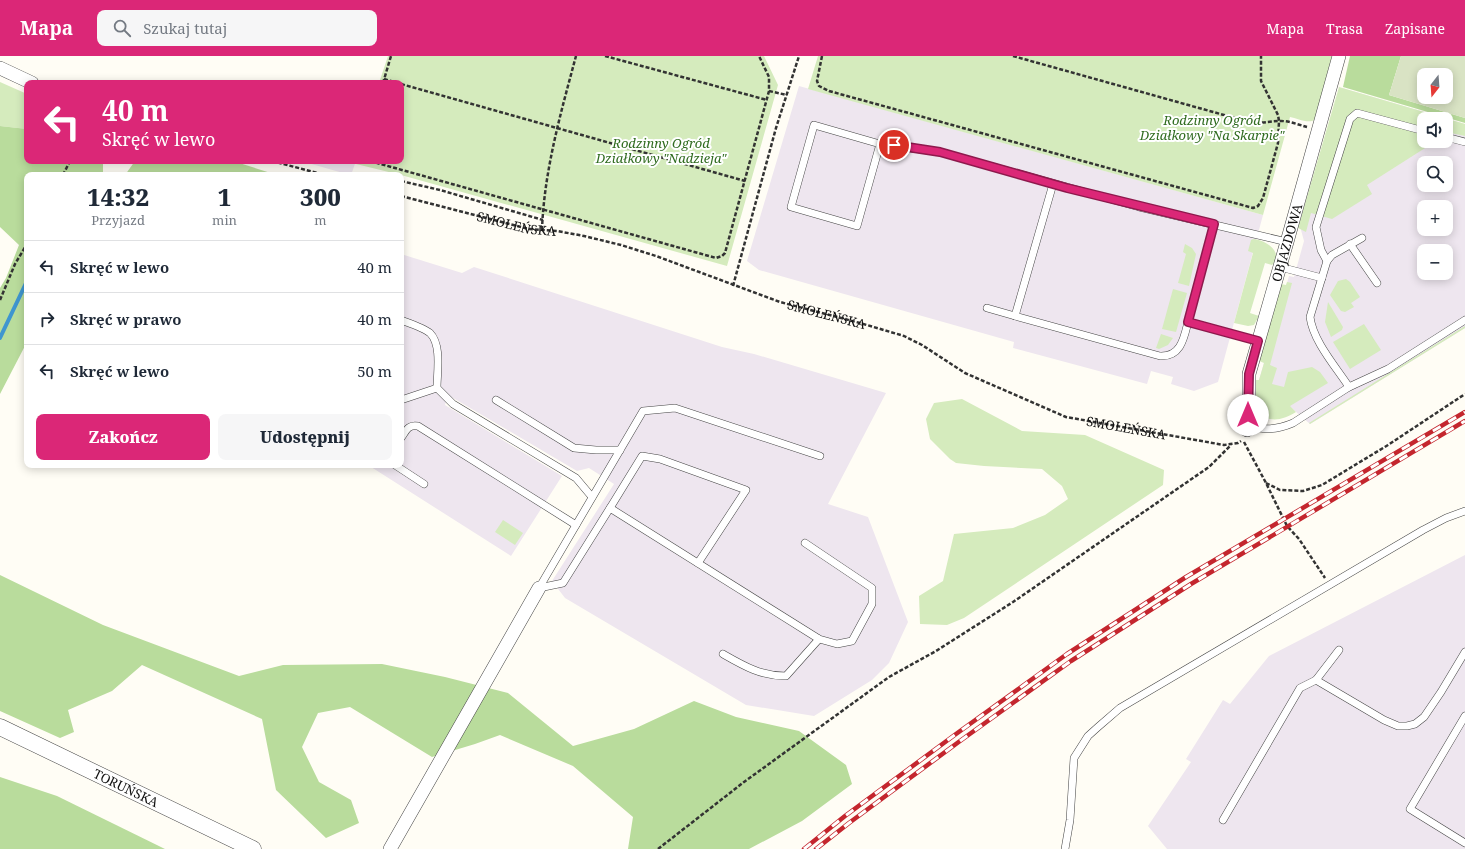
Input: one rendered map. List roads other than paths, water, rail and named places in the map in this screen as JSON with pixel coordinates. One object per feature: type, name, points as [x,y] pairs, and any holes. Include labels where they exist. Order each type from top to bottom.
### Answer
[{"type":"street","name":"OBJAZDOWA","points":[[1246,432],[1249,374],[1340,56]]},
{"type":"street","points":[[0,68],[26,80]]},
{"type":"street","points":[[390,849],[540,588]]},
{"type":"street","name":"TORUŃSKA","points":[[0,727],[253,849]]},
{"type":"lane","points":[[1327,262],[1321,250],[1316,227],[1350,118],[1357,113],[1417,129]]},
{"type":"lane","points":[[880,144],[858,226],[791,207],[814,126],[880,144],[940,152],[1053,184],[1287,242]]},
{"type":"lane","points":[[1453,139],[1465,142]]},
{"type":"lane","points":[[1015,316],[1053,184]]},
{"type":"lane","points":[[987,308],[1160,356],[1167,356],[1176,352],[1182,343],[1214,224]]},
{"type":"lane","points":[[1349,387],[1318,339],[1311,324],[1310,317],[1327,262],[1332,255],[1362,238]]},
{"type":"lane","points":[[1350,244],[1377,282]]},
{"type":"lane","points":[[1280,267],[1322,278]]},
{"type":"lane","points":[[1246,432],[1256,429],[1272,429],[1287,426],[1293,423],[1349,387],[1388,369],[1465,320]]},
{"type":"lane","points":[[404,321],[429,332],[435,340],[438,349],[437,388],[453,404],[576,478],[592,498]]},
{"type":"lane","points":[[1188,322],[1258,341]]},
{"type":"lane","points":[[404,399],[437,388]]},
{"type":"lane","points":[[496,400],[574,448],[620,450]]},
{"type":"lane","points":[[540,588],[643,411],[675,408],[820,456]]},
{"type":"lane","points":[[404,433],[408,427],[413,425],[418,426],[576,525]]},
{"type":"lane","points":[[540,588],[563,583],[642,456],[660,459],[746,490],[698,564]]},
{"type":"lane","points":[[400,468],[424,484]]},
{"type":"lane","points":[[610,508],[819,639],[837,644],[852,641],[872,604],[872,588],[805,543]]},
{"type":"lane","points":[[1066,849],[1070,820],[1074,758],[1081,746],[1098,727],[1120,708],[1423,530],[1446,518],[1465,511]]},
{"type":"lane","points":[[723,654],[746,668],[771,676],[786,676],[819,639]]},
{"type":"lane","points":[[1223,820],[1300,688],[1316,680],[1339,650]]},
{"type":"lane","points":[[1316,680],[1384,720],[1398,726],[1407,726],[1415,724],[1424,717],[1435,703],[1465,652]]},
{"type":"lane","points":[[1465,716],[1410,810],[1465,843]]},
{"type":"waterway","points":[[0,338],[24,287]]},
{"type":"railway","points":[[804,849],[845,816],[1067,654],[1186,577],[1465,412]]},
{"type":"railway","points":[[816,849],[960,741],[1071,661],[1191,584],[1465,421]]},
{"type":"park label","name":"Rodzinny Ogród Działkowy \"Na Skarpie\"","points":[[1212,128]]},
{"type":"park label","name":"Rodzinny Ogród Działkowy \"Nadzieja\"","points":[[661,150]]}]
